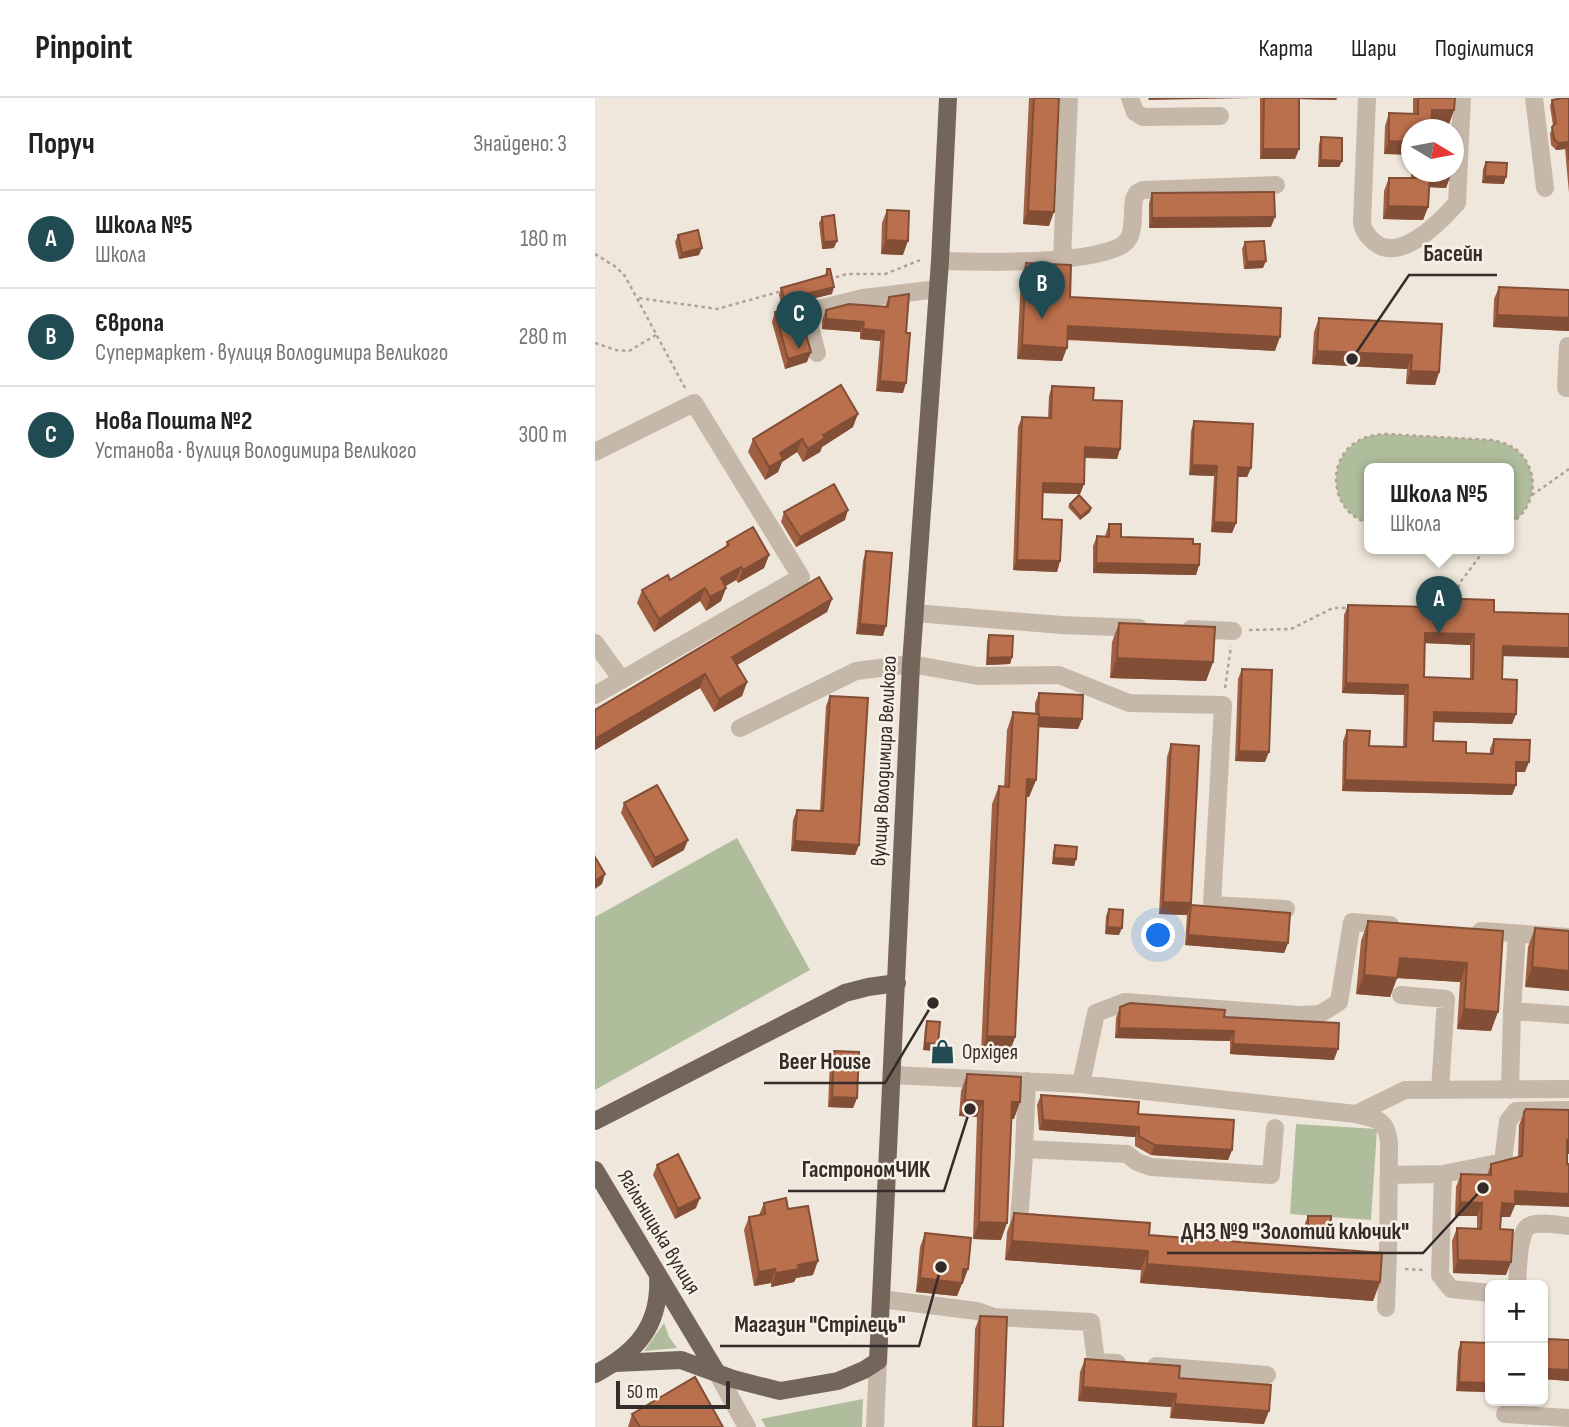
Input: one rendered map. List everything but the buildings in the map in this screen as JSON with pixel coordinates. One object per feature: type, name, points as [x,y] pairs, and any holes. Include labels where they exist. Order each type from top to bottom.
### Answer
[{"type":"main road","name":"вулиця Володимира Великого","points":[[878,1361],[911,664],[938,289],[932,260],[948,98]]},
{"type":"main road","points":[[595,1121],[845,993],[897,983]]},
{"type":"main road","name":"Ягільницька вулиця","points":[[595,1170],[717,1373]]},
{"type":"main road","points":[[595,1374],[632,1350],[645,1333],[655,1314],[659,1293],[658,1271]]},
{"type":"main road","points":[[615,1363],[681,1360],[770,1390],[791,1391],[838,1381],[865,1370],[878,1361]]},
{"type":"street","points":[[1062,258],[1069,98]]},
{"type":"street","points":[[1130,98],[1135,113],[1143,117],[1220,116]]},
{"type":"street","points":[[1367,98],[1361,222],[1363,231],[1373,241],[1388,247],[1418,239],[1457,203],[1462,98]]},
{"type":"street","points":[[1534,98],[1545,188]]},
{"type":"street","points":[[932,260],[1009,263],[1107,251],[1126,243],[1137,192],[1276,185]]},
{"type":"street","points":[[817,353],[806,312],[863,298],[938,289]]},
{"type":"street","points":[[1568,346],[1566,388],[1569,388]]},
{"type":"street","points":[[595,452],[694,403],[801,577],[595,695]]},
{"type":"street","points":[[915,613],[1061,625],[1233,631]]},
{"type":"street","points":[[595,643],[622,680]]},
{"type":"street","points":[[740,728],[856,671],[911,664],[978,676],[1059,675],[1129,703],[1223,705],[1212,905],[1286,909]]},
{"type":"street","points":[[1081,1084],[1096,1013],[1125,1002],[1300,1016],[1320,1014],[1339,1002],[1352,922],[1407,926]]},
{"type":"street","points":[[1462,930],[1569,937]]},
{"type":"street","points":[[1510,1090],[1517,934]]},
{"type":"street","points":[[1401,995],[1447,999],[1440,1089]]},
{"type":"street","points":[[1512,1011],[1569,1015]]},
{"type":"street","points":[[892,1075],[1081,1084],[1356,1114],[1381,1121],[1387,1128],[1389,1175],[1386,1308]]},
{"type":"street","points":[[1027,1081],[1019,1221],[1045,1222]]},
{"type":"street","points":[[1356,1114],[1405,1090],[1569,1089]]},
{"type":"street","points":[[1389,1175],[1443,1174],[1503,1162],[1508,1121],[1516,1111],[1569,1110]]},
{"type":"street","points":[[1024,1149],[1127,1154],[1137,1162],[1151,1167],[1271,1175],[1275,1128]]},
{"type":"street","points":[[1443,1174],[1440,1275],[1451,1289],[1485,1292]]},
{"type":"street","points":[[1517,1280],[1521,1238],[1525,1229],[1538,1225],[1569,1226]]},
{"type":"street","points":[[1341,1258],[1388,1261]]},
{"type":"street","points":[[881,1299],[977,1311],[994,1317],[1091,1322],[1096,1362],[1267,1374]]},
{"type":"street","name":"вулиця Володимира Великого","points":[[875,1427],[878,1361]]},
{"type":"street","name":"Ягільницька вулиця","points":[[717,1373],[747,1427]]},
{"type":"street","points":[[1505,1414],[1569,1418]]},
{"type":"path","points":[[595,254],[621,271],[639,298],[656,335],[694,403]]},
{"type":"path","points":[[822,281],[847,274],[885,274],[932,260]]},
{"type":"path","points":[[639,298],[717,309],[783,291]]},
{"type":"path","points":[[595,343],[629,351],[656,335]]},
{"type":"path","points":[[1364,521],[1352,515],[1342,504],[1335,477],[1338,463],[1345,451],[1356,441],[1385,434],[1507,443],[1520,452],[1533,480],[1532,495],[1526,509],[1514,520]]},
{"type":"path","points":[[1532,495],[1569,469]]},
{"type":"path","points":[[1457,603],[1458,584],[1481,554]]},
{"type":"path","points":[[1223,705],[1233,631],[1291,629],[1333,608],[1360,609]]},
{"type":"path","points":[[1388,1261],[1440,1270]]},
{"type":"green space","points":[[1385,434],[1503,443],[1520,453],[1527,462],[1533,481],[1529,501],[1525,510],[1514,521],[1514,463],[1364,463],[1364,521],[1356,518],[1346,509],[1340,498],[1337,473],[1347,450],[1367,437]]},
{"type":"green space","points":[[737,838],[810,970],[595,1090],[595,917]]},
{"type":"green space","points":[[1296,1124],[1377,1129],[1371,1220],[1290,1214]]},
{"type":"green space","points":[[664,1323],[677,1348],[644,1351]]},
{"type":"green space","points":[[863,1399],[862,1427],[766,1427],[761,1419]]},
{"type":"place","name":"Європа","points":[[1042,319]]},
{"type":"place","name":"Нова Пошта №2","points":[[799,349]]},
{"type":"place","name":"Басейн","points":[[1352,359]]},
{"type":"place","name":"Школа №5","points":[[1439,634]]},
{"type":"place","name":"Beer House","points":[[933,1003]]},
{"type":"place","name":"Орхідея","points":[[942,1052]]},
{"type":"place","name":"ГастрономЧИК","points":[[970,1109]]},
{"type":"place","name":"ДНЗ №9 \"Золотий ключик\"","points":[[1483,1188]]},
{"type":"place","name":"Магазин \"Стрілець\"","points":[[941,1267]]}]
